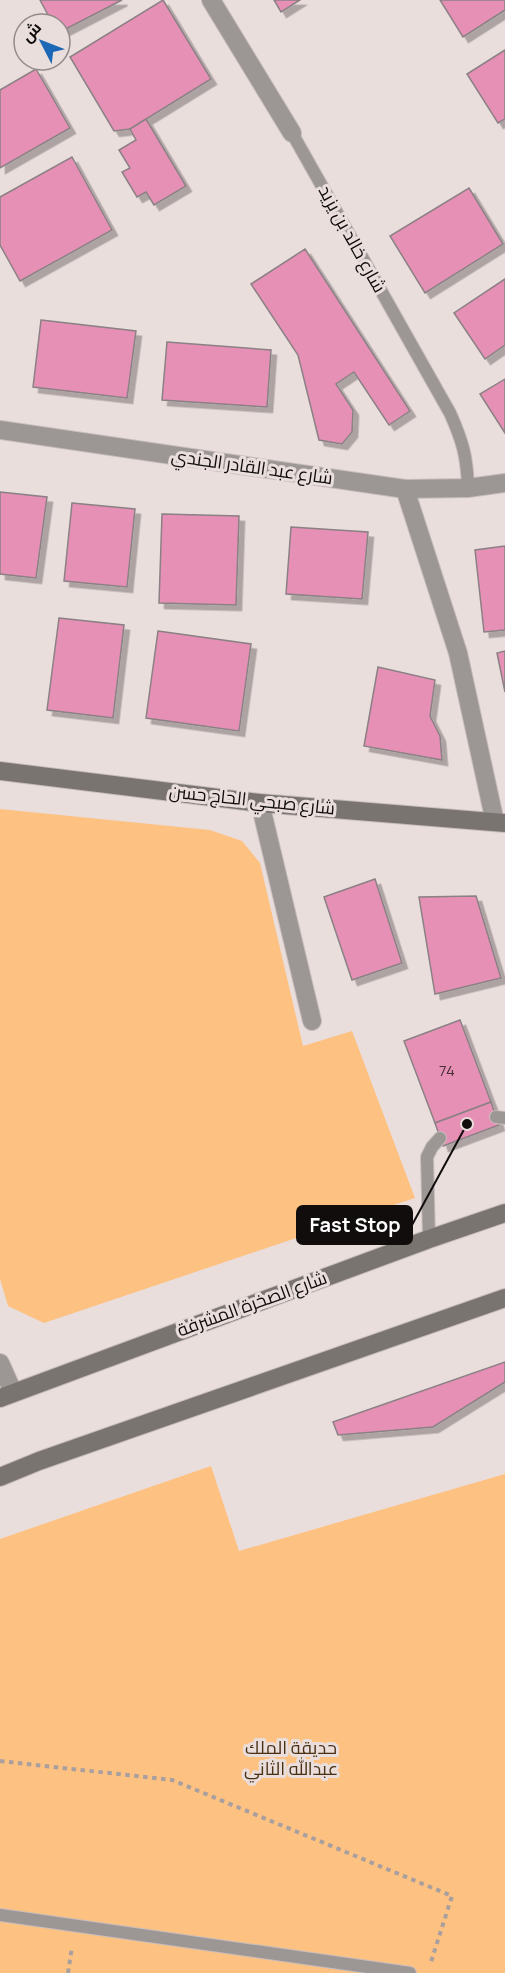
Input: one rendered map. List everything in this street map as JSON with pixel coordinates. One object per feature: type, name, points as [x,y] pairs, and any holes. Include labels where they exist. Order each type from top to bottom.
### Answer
[{"type":"main road","name":"شارع صبحي الحاج حسن","points":[[0,771],[260,803],[500,822]]},
{"type":"main road","name":"شارع الصخرة المشرفة","points":[[7,1395],[505,1213]]},
{"type":"main road","points":[[0,1477],[39,1461],[505,1298]]},
{"type":"street","name":"شارع خالد بن يزيد","points":[[211,0],[292,133]]},
{"type":"street","name":"شارع عبد القادر الجندي","points":[[0,430],[405,489],[468,488],[505,483]]},
{"type":"street","points":[[405,489],[458,653],[500,822]]},
{"type":"street","points":[[260,803],[312,1021]]},
{"type":"street","points":[[0,1363],[7,1395]]},
{"type":"lane","name":"شارع خالد بن يزيد","points":[[292,133],[450,413],[462,440],[467,462],[468,488]]},
{"type":"lane","points":[[429,1239],[427,1157],[440,1138]]},
{"type":"lane","points":[[0,1915],[410,1973]]},
{"type":"path","points":[[0,1761],[172,1780],[452,1896],[428,1973]]},
{"type":"green space","points":[[0,809],[210,830],[242,841],[260,863],[303,1046],[352,1031],[415,1198],[44,1323],[8,1306],[0,1279]]},
{"type":"green space","name":"حديقة الملك عبدالله الثاني","points":[[211,1466],[239,1551],[505,1474],[505,1973],[0,1973],[0,1539]]},
{"type":"building","points":[[40,0],[122,0],[72,26],[72,12],[46,12]]},
{"type":"building","points":[[163,0],[211,79],[130,129],[114,131],[72,60],[72,56]]},
{"type":"building","points":[[274,0],[300,0],[281,12]]},
{"type":"building","points":[[440,0],[505,0],[505,10],[463,37]]},
{"type":"building","points":[[505,50],[505,119],[498,123],[467,74]]},
{"type":"building","points":[[31,72],[38,72],[70,128],[0,168],[0,90]]},
{"type":"building","points":[[146,119],[186,186],[154,205],[146,192],[137,197],[122,172],[130,168],[119,150],[136,140],[130,129]]},
{"type":"building","points":[[72,157],[112,230],[20,281],[0,245],[0,197]]},
{"type":"building","points":[[469,188],[503,244],[425,293],[390,236]]},
{"type":"building","points":[[305,249],[410,411],[389,425],[354,372],[336,384],[353,410],[352,432],[342,444],[319,440],[298,355],[251,284]]},
{"type":"building","points":[[505,279],[505,345],[485,359],[454,313]]},
{"type":"building","points":[[41,320],[136,331],[127,398],[33,387]]},
{"type":"building","points":[[167,342],[271,350],[267,407],[162,400]]},
{"type":"building","points":[[505,379],[505,433],[480,394]]},
{"type":"building","points":[[0,492],[47,497],[36,578],[0,574]]},
{"type":"building","points":[[72,503],[135,509],[127,587],[64,581]]},
{"type":"building","points":[[162,514],[239,516],[236,605],[159,603]]},
{"type":"building","points":[[291,527],[368,532],[362,599],[286,594]]},
{"type":"building","points":[[505,546],[505,630],[484,632],[475,550]]},
{"type":"building","points":[[59,618],[124,625],[113,718],[47,710]]},
{"type":"building","points":[[158,631],[251,644],[239,731],[146,718]]},
{"type":"building","points":[[505,651],[505,692],[497,653]]},
{"type":"building","points":[[378,667],[435,680],[430,716],[440,736],[442,760],[364,746]]},
{"type":"building","points":[[375,879],[402,963],[352,980],[324,897]]},
{"type":"building","points":[[476,896],[501,978],[435,994],[419,897]]},
{"type":"building","points":[[460,1020],[491,1102],[435,1123],[404,1041]]},
{"type":"building","points":[[491,1102],[499,1125],[443,1146],[435,1123]]},
{"type":"building","points":[[505,1362],[505,1382],[433,1427],[338,1435],[333,1422]]},
{"type":"place","name":"Fast Stop","points":[[467,1124]]}]
